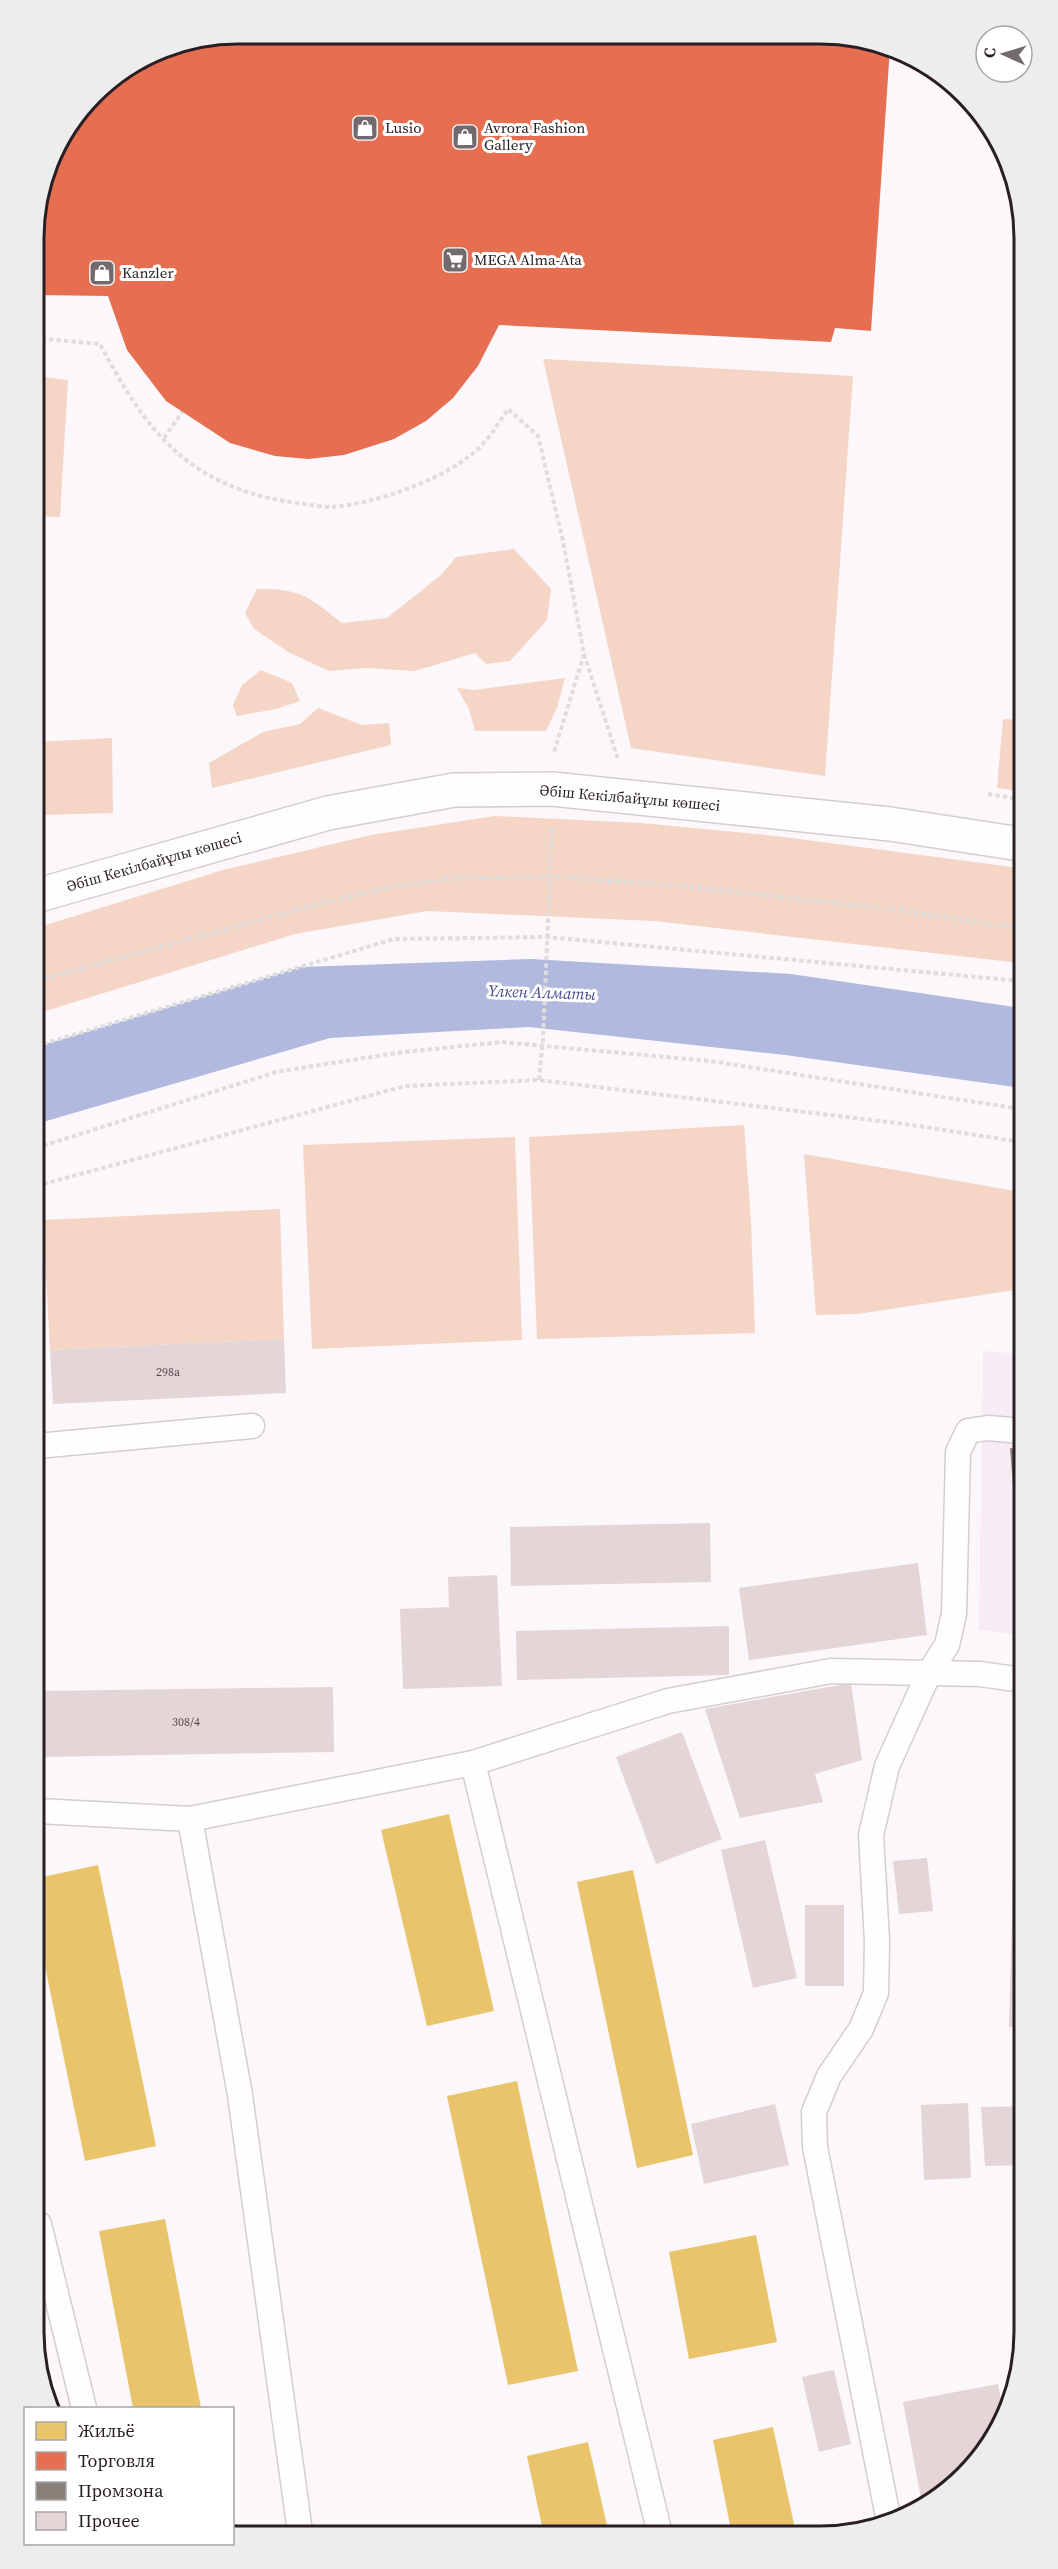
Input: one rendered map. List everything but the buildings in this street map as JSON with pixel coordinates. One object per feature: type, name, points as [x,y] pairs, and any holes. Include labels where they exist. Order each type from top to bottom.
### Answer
[{"type":"street","name":"Әбіш Кекілбайұлы көшесі","points":[[44,893],[328,813],[454,790],[552,789],[890,824],[1014,843]]},
{"type":"lane","points":[[44,1445],[252,1426]]},
{"type":"lane","points":[[887,2514],[815,2147],[814,2112],[829,2076],[861,2030],[876,1993],[877,1941],[871,1835],[887,1766],[929,1673],[946,1645],[954,1614],[958,1452],[969,1431],[988,1428],[1014,1430]]},
{"type":"lane","points":[[44,1810],[190,1818],[473,1763],[668,1701],[831,1671],[980,1674],[1014,1679]]},
{"type":"lane","points":[[473,1763],[658,2526]]},
{"type":"lane","points":[[190,1818],[240,2095],[299,2526]]},
{"type":"lane","points":[[44,2245],[84,2407]]},
{"type":"path","points":[[44,339],[100,344],[123,386],[151,426],[189,463],[239,491],[281,501],[331,507],[389,496],[436,477],[478,449],[508,409],[538,436],[563,540],[584,654],[619,762]]},
{"type":"path","points":[[164,438],[182,412]]},
{"type":"path","points":[[552,755],[584,654]]},
{"type":"path","points":[[988,794],[1014,798]]},
{"type":"path","points":[[539,1080],[543,1047],[552,820]]},
{"type":"path","points":[[44,979],[385,888],[446,879],[550,878],[676,886],[882,908],[1014,927]]},
{"type":"path","points":[[44,1045],[394,939],[547,937],[1014,980]]},
{"type":"path","points":[[44,1145],[276,1072],[396,1053],[501,1042],[710,1061],[1014,1108]]},
{"type":"path","points":[[44,1184],[405,1086],[539,1080],[905,1124],[1014,1141]]},
{"type":"shaded area","points":[[543,359],[853,376],[825,776],[631,748]]},
{"type":"shaded area","points":[[44,377],[68,380],[60,517],[44,516]]},
{"type":"shaded area","points":[[514,549],[551,589],[547,620],[510,661],[486,664],[475,653],[415,671],[367,668],[329,671],[290,653],[254,629],[245,613],[257,589],[272,589],[304,596],[342,623],[387,618],[441,575],[456,557]]},
{"type":"shaded area","points":[[261,670],[292,683],[300,701],[276,709],[237,716],[233,705],[242,685]]},
{"type":"shaded area","points":[[565,678],[557,708],[546,731],[475,731],[469,709],[457,688],[474,690]]},
{"type":"shaded area","points":[[318,708],[362,725],[389,723],[391,745],[212,788],[209,763],[263,732],[300,724]]},
{"type":"shaded area","points":[[1003,719],[1014,720],[1014,790],[997,788]]},
{"type":"shaded area","points":[[112,738],[113,813],[44,815],[44,742]]},
{"type":"shaded area","points":[[495,816],[641,823],[776,836],[1014,867],[1014,962],[654,921],[427,911],[295,934],[44,1012],[44,926],[223,870],[371,835]]},
{"type":"shaded area","points":[[744,1125],[751,1222],[755,1333],[537,1339],[529,1137]]},
{"type":"shaded area","points":[[515,1137],[522,1340],[312,1349],[303,1145]]},
{"type":"shaded area","points":[[804,1154],[1014,1191],[1014,1290],[858,1314],[816,1315]]},
{"type":"shaded area","points":[[280,1209],[284,1339],[50,1350],[44,1220]]},
{"type":"shaded area","points":[[983,1351],[1014,1353],[1014,1634],[979,1630]]},
{"type":"water","name":"Үлкен Алматы","points":[[531,959],[791,974],[1014,1007],[1014,1087],[785,1055],[529,1027],[330,1038],[44,1122],[44,1045],[301,967]]},
{"type":"place","name":"Lusio","points":[[365,128]]},
{"type":"place","name":"Avrora Fashion Gallery","points":[[465,137]]},
{"type":"place","name":"MEGA Alma-Ata","points":[[455,260]]},
{"type":"place","name":"Kanzler","points":[[102,273]]}]
